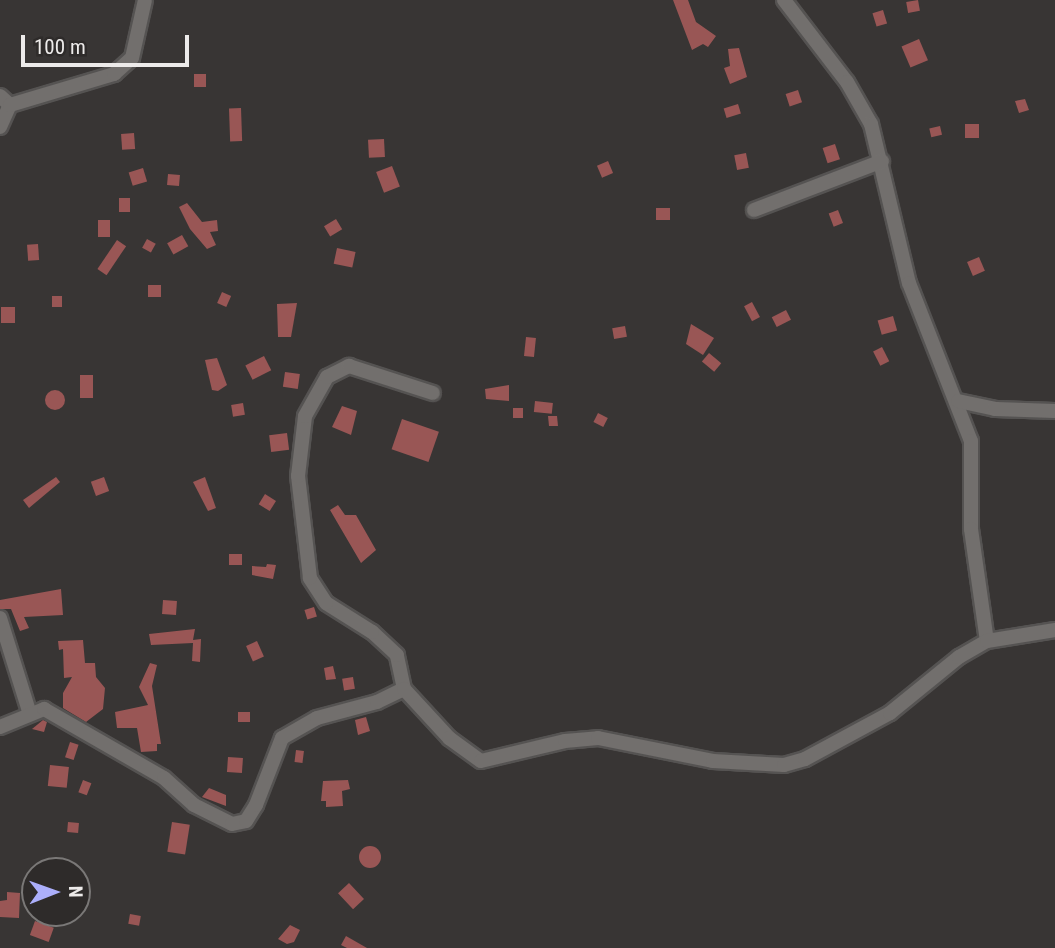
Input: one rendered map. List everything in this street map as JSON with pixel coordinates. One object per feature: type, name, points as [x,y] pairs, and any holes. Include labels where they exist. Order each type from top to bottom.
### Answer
[{"type":"street","points":[[0,127],[5,100],[114,75],[132,58],[145,0]]},
{"type":"street","points":[[784,0],[847,82],[871,124],[909,283],[958,401],[971,441],[971,529],[987,641]]},
{"type":"street","points":[[754,210],[882,162]]},
{"type":"street","points":[[433,393],[349,366],[327,377],[305,416],[298,476],[310,579],[326,603],[372,632],[397,655],[404,689],[450,738],[481,761],[565,741],[598,738],[713,761],[784,765],[805,759],[890,713],[959,657],[987,641],[1055,629]]},
{"type":"street","points":[[958,401],[995,409],[1055,411]]},
{"type":"street","points":[[0,618],[29,711]]},
{"type":"street","points":[[0,727],[29,711],[44,709],[164,778],[194,805],[232,824],[246,821],[256,805],[282,738],[317,718],[377,702],[404,689]]},
{"type":"building","points":[[673,0],[688,0],[696,22],[716,36],[708,47],[703,44],[692,50]]},
{"type":"building","points":[[918,0],[920,11],[908,13],[906,2]]},
{"type":"building","points":[[883,10],[887,23],[877,27],[872,13]]},
{"type":"building","points":[[919,39],[928,60],[910,68],[902,46]]},
{"type":"building","points":[[739,48],[747,77],[730,84],[724,68],[730,66],[728,49]]},
{"type":"building","points":[[194,74],[206,74],[206,87],[194,87]]},
{"type":"building","points":[[798,90],[802,102],[790,106],[786,94]]},
{"type":"building","points":[[1025,99],[1029,110],[1019,113],[1015,101]]},
{"type":"building","points":[[738,104],[741,114],[727,118],[724,108]]},
{"type":"building","points":[[229,108],[241,108],[242,141],[230,141]]},
{"type":"building","points":[[965,124],[979,124],[979,138],[965,138]]},
{"type":"building","points":[[940,126],[942,135],[931,137],[929,128]]},
{"type":"building","points":[[134,133],[135,149],[122,150],[121,134]]},
{"type":"building","points":[[384,139],[385,157],[369,158],[368,140]]},
{"type":"building","points":[[835,144],[840,159],[828,163],[823,148]]},
{"type":"building","points":[[746,153],[749,168],[737,170],[734,155]]},
{"type":"building","points":[[608,161],[613,173],[602,178],[597,166]]},
{"type":"building","points":[[392,166],[400,187],[384,193],[376,172]]},
{"type":"building","points":[[143,168],[147,181],[133,186],[129,172]]},
{"type":"building","points":[[168,174],[180,175],[179,186],[167,185]]},
{"type":"building","points":[[119,198],[130,198],[130,212],[119,212]]},
{"type":"building","points":[[187,203],[202,222],[217,220],[218,231],[210,232],[216,245],[207,249],[190,229],[179,207]]},
{"type":"building","points":[[656,208],[670,208],[670,220],[656,220]]},
{"type":"building","points":[[838,210],[843,223],[834,227],[829,214]]},
{"type":"building","points":[[336,219],[342,229],[330,236],[324,226]]},
{"type":"building","points":[[98,220],[110,220],[110,237],[98,237]]},
{"type":"building","points":[[182,235],[188,246],[173,255],[167,243]]},
{"type":"building","points":[[147,239],[156,244],[151,253],[142,248]]},
{"type":"building","points":[[117,240],[126,246],[107,275],[97,269]]},
{"type":"building","points":[[38,244],[39,260],[28,261],[27,245]]},
{"type":"building","points":[[337,248],[356,252],[352,268],[334,264]]},
{"type":"building","points":[[979,257],[985,271],[973,276],[967,262]]},
{"type":"building","points":[[148,285],[161,285],[161,297],[148,297]]},
{"type":"building","points":[[222,292],[231,296],[226,307],[217,303]]},
{"type":"building","points":[[52,296],[62,296],[62,307],[52,307]]},
{"type":"building","points":[[752,302],[760,317],[752,321],[744,306]]},
{"type":"building","points":[[297,303],[291,337],[278,337],[277,304]]},
{"type":"building","points":[[1,307],[15,307],[15,323],[1,323]]},
{"type":"building","points":[[786,310],[791,320],[777,327],[772,317]]},
{"type":"building","points":[[893,316],[897,330],[882,335],[878,320]]},
{"type":"building","points":[[691,324],[714,338],[703,355],[686,344]]},
{"type":"building","points":[[625,326],[627,337],[614,339],[612,328]]},
{"type":"building","points":[[526,337],[536,338],[534,357],[524,356]]},
{"type":"building","points":[[882,347],[889,361],[880,366],[873,352]]},
{"type":"building","points":[[709,353],[721,363],[714,372],[702,361]]},
{"type":"building","points":[[264,356],[271,370],[253,380],[245,366]]},
{"type":"building","points":[[217,358],[227,385],[218,391],[212,390],[205,360]]},
{"type":"building","points":[[285,372],[300,374],[298,389],[283,387]]},
{"type":"building","points":[[80,375],[93,375],[93,398],[80,398]]},
{"type":"building","points":[[509,385],[509,401],[486,399],[485,389]]},
{"type":"building","points":[[55,390],[62,393],[65,400],[62,407],[55,410],[48,407],[45,400],[48,393]]},
{"type":"building","points":[[535,401],[553,403],[552,414],[534,412]]},
{"type":"building","points":[[243,403],[245,415],[233,417],[231,405]]},
{"type":"building","points":[[342,406],[357,411],[351,435],[332,427]]},
{"type":"building","points":[[513,408],[523,408],[523,418],[513,418]]},
{"type":"building","points":[[598,413],[608,418],[603,427],[593,422]]},
{"type":"building","points":[[548,416],[557,416],[558,426],[549,426]]},
{"type":"building","points":[[402,419],[439,432],[428,462],[392,449]]},
{"type":"building","points":[[287,433],[289,450],[271,452],[269,435]]},
{"type":"building","points":[[56,477],[60,482],[29,508],[23,500]]},
{"type":"building","points":[[104,477],[109,491],[96,496],[91,482]]},
{"type":"building","points":[[205,477],[216,508],[208,511],[193,482]]},
{"type":"building","points":[[265,494],[276,501],[270,511],[259,504]]},
{"type":"building","points":[[338,505],[345,515],[356,515],[376,550],[361,563],[330,510]]},
{"type":"building","points":[[229,554],[242,554],[242,565],[229,565]]},
{"type":"building","points":[[267,564],[276,565],[273,579],[252,575],[252,566],[266,567]]},
{"type":"building","points":[[61,589],[63,615],[24,617],[29,628],[20,631],[11,609],[0,609],[0,600]]},
{"type":"building","points":[[163,600],[177,601],[176,615],[162,614]]},
{"type":"building","points":[[314,607],[317,617],[307,619],[304,610]]},
{"type":"building","points":[[195,629],[193,640],[201,639],[200,662],[192,661],[193,643],[151,645],[149,634]]},
{"type":"building","points":[[83,640],[85,663],[95,663],[96,677],[105,688],[103,709],[86,722],[63,708],[63,693],[72,677],[64,678],[63,649],[59,650],[58,641]]},
{"type":"building","points":[[257,641],[264,657],[253,661],[246,646]]},
{"type":"building","points":[[150,663],[157,665],[152,686],[161,744],[157,744],[157,751],[141,752],[137,728],[117,728],[115,712],[148,705],[139,687]]},
{"type":"building","points":[[333,666],[336,679],[326,680],[324,668]]},
{"type":"building","points":[[353,677],[355,689],[344,691],[342,679]]},
{"type":"building","points":[[238,712],[250,712],[250,722],[238,722]]},
{"type":"building","points":[[366,717],[370,731],[358,735],[355,720]]},
{"type":"building","points":[[43,720],[47,722],[44,732],[32,729]]},
{"type":"building","points":[[70,742],[79,745],[74,760],[65,757]]},
{"type":"building","points":[[296,750],[304,751],[302,763],[295,762]]},
{"type":"building","points":[[228,757],[243,758],[242,773],[227,772]]},
{"type":"building","points":[[50,765],[69,767],[67,788],[48,786]]},
{"type":"building","points":[[83,780],[91,783],[87,795],[78,792]]},
{"type":"building","points":[[348,780],[350,789],[342,791],[343,806],[326,807],[326,801],[321,801],[323,781]]},
{"type":"building","points":[[209,788],[226,795],[226,806],[202,797]]},
{"type":"building","points":[[68,822],[79,823],[78,833],[67,832]]},
{"type":"building","points":[[172,822],[190,825],[185,854],[167,852]]},
{"type":"building","points":[[370,846],[378,849],[381,857],[378,865],[370,868],[362,865],[359,857],[362,849]]},
{"type":"building","points":[[349,883],[364,899],[353,909],[338,893]]},
{"type":"building","points":[[7,892],[20,893],[19,918],[0,917],[0,901],[7,900]]},
{"type":"building","points":[[130,914],[141,916],[139,926],[128,924]]},
{"type":"building","points":[[290,925],[300,930],[294,942],[287,944],[278,939]]},
{"type":"building","points":[[33,927],[54,928],[49,942],[30,935]]},
{"type":"building","points":[[346,936],[367,948],[347,948],[341,945]]}]
